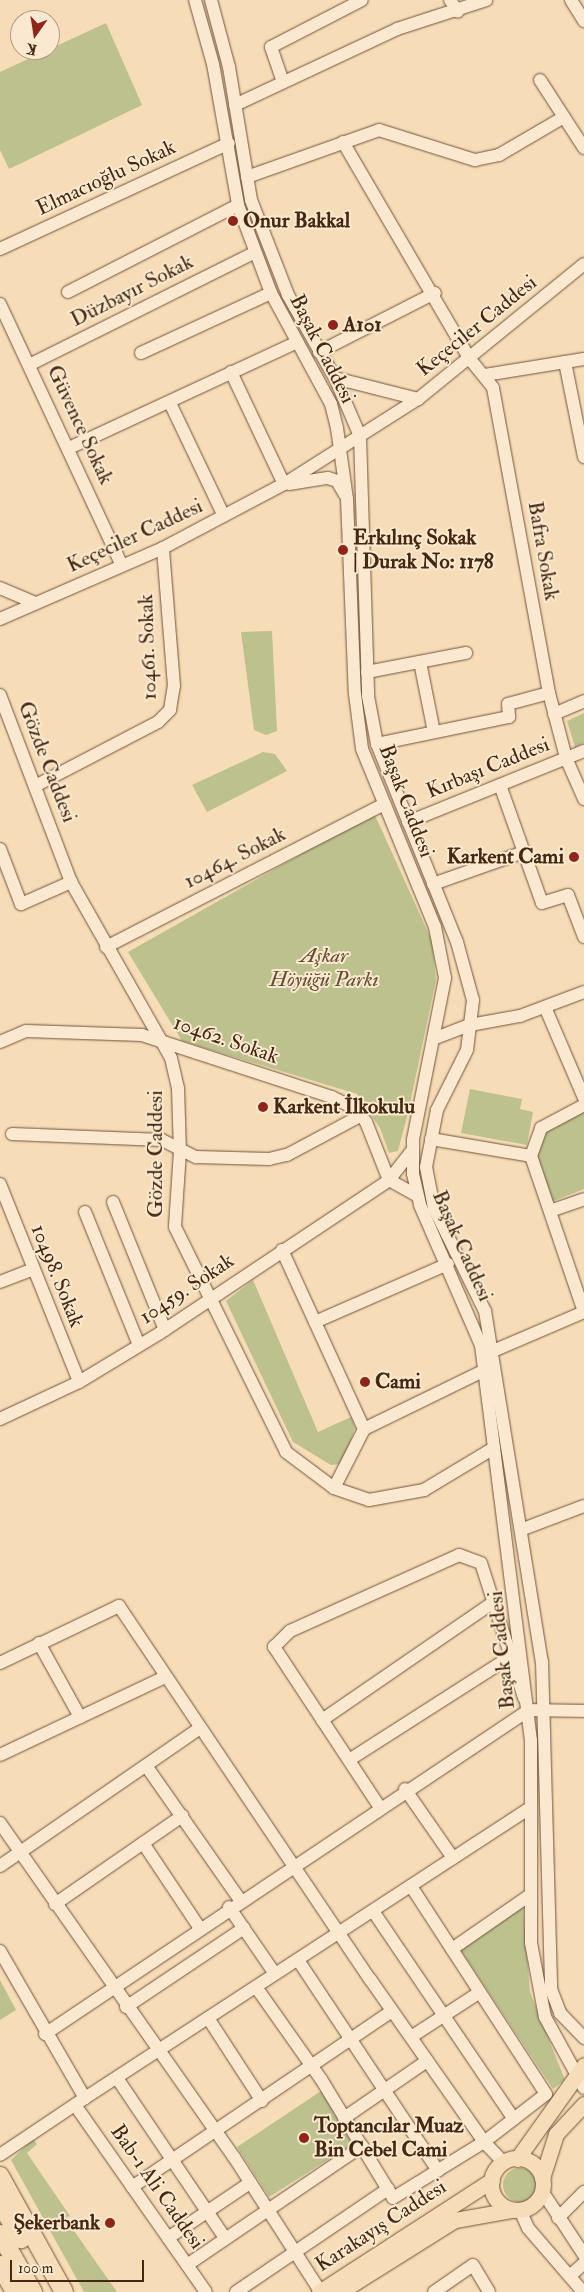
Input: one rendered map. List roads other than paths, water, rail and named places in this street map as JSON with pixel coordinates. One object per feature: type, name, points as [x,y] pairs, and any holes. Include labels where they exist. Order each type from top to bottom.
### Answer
[{"type":"highway","points":[[0,2176],[64,2292]]},
{"type":"highway","points":[[0,2203],[51,2292]]},
{"type":"highway","points":[[0,2234],[33,2292]]},
{"type":"highway","points":[[0,2265],[15,2292]]},
{"type":"main road","points":[[579,2070],[510,2161],[492,2180],[498,2202],[516,2210],[534,2204],[542,2184],[556,2134],[584,2104]]},
{"type":"main road","points":[[510,2161],[534,2165],[542,2184]]},
{"type":"main road","name":"Karakayış Caddesi","points":[[319,2292],[492,2180]]},
{"type":"main road","name":"Karakayış Caddesi","points":[[340,2292],[456,2220],[516,2210]]},
{"type":"street","name":"Başak Caddesi","points":[[195,0],[229,143],[238,205],[254,253],[271,293],[331,404],[342,448],[347,499],[355,694],[362,749],[382,806],[435,927],[445,978],[412,1152],[416,1195],[448,1264],[481,1345],[494,1448],[535,1709],[551,1989],[560,2013],[584,2038]]},
{"type":"street","name":"Başak Caddesi","points":[[211,0],[235,105],[247,177],[274,262],[319,352],[335,378],[360,436],[367,672],[377,744],[457,942],[473,1000],[467,1050],[437,1110],[426,1167],[434,1208],[486,1311],[493,1351],[523,1529],[542,1662],[535,1709],[530,1808],[531,1943],[545,2017],[579,2070],[584,2088]]},
{"type":"street","points":[[284,82],[271,47],[362,0]]},
{"type":"street","points":[[450,0],[458,12]]},
{"type":"street","points":[[235,105],[397,30],[458,12],[486,0]]},
{"type":"street","points":[[571,0],[584,21]]},
{"type":"street","points":[[540,80],[584,148]]},
{"type":"street","points":[[247,177],[379,130],[475,160],[499,156],[564,118]]},
{"type":"street","name":"Bafra Sokak","points":[[343,142],[435,293],[469,358],[485,375],[493,388],[548,693],[566,758],[584,799]]},
{"type":"street","name":"Elmacıoğlu Sokak","points":[[0,249],[229,143]]},
{"type":"street","points":[[68,292],[238,205]]},
{"type":"street","name":"Düzbayır Sokak","points":[[29,365],[254,253]]},
{"type":"street","name":"Keçeciler Caddesi","points":[[0,619],[121,564],[163,548],[284,484],[418,399],[584,264]]},
{"type":"street","points":[[141,353],[271,293]]},
{"type":"street","points":[[319,352],[435,293]]},
{"type":"street","name":"Güvence Sokak","points":[[0,304],[69,448],[121,564]]},
{"type":"street","points":[[69,448],[170,403],[231,372],[297,342]]},
{"type":"street","points":[[485,375],[584,360]]},
{"type":"street","points":[[566,362],[584,457]]},
{"type":"street","points":[[231,372],[284,484],[328,478],[337,481],[347,499]]},
{"type":"street","points":[[335,378],[418,399]]},
{"type":"street","points":[[170,403],[224,516]]},
{"type":"street","name":"10461. Sokak","points":[[35,786],[158,722],[170,710],[174,686],[163,548]]},
{"type":"street","points":[[0,588],[36,603]]},
{"type":"street","points":[[367,672],[466,653]]},
{"type":"street","points":[[420,662],[434,732]]},
{"type":"street","points":[[377,744],[509,717],[508,704],[548,693]]},
{"type":"street","name":"Gözde Caddesi","points":[[0,695],[71,882],[106,947],[164,1040],[176,1073],[180,1150],[175,1227],[208,1300],[286,1452],[334,1488],[369,1500],[424,1490],[494,1448]]},
{"type":"street","points":[[554,714],[584,701]]},
{"type":"street","name":"Kırbaşı Caddesi","points":[[408,822],[584,751]]},
{"type":"street","points":[[500,785],[542,903],[568,895],[584,937]]},
{"type":"street","name":"10464. Sokak","points":[[106,947],[382,806]]},
{"type":"street","points":[[0,849],[21,904],[71,882]]},
{"type":"street","points":[[433,884],[524,852]]},
{"type":"street","points":[[434,1039],[470,1024],[545,1007],[584,992]]},
{"type":"street","points":[[545,1007],[584,1098]]},
{"type":"street","name":"10462. Sokak","points":[[0,1042],[26,1031],[142,1035],[164,1040],[190,1053],[332,1097],[362,1115]]},
{"type":"street","points":[[493,1351],[584,1312],[531,1156],[541,1128],[584,1105]]},
{"type":"street","points":[[12,1134],[162,1140],[196,1156],[278,1158],[362,1115],[389,1180],[416,1195]]},
{"type":"street","points":[[431,1138],[531,1156]]},
{"type":"street","name":"10459. Sokak","points":[[0,1419],[79,1382],[164,1330],[389,1180],[412,1152]]},
{"type":"street","name":"10498. Sokak","points":[[0,1184],[31,1270],[79,1382]]},
{"type":"street","points":[[550,1211],[584,1199]]},
{"type":"street","points":[[113,1202],[164,1330]]},
{"type":"street","points":[[85,1212],[139,1345]]},
{"type":"street","points":[[282,1250],[364,1429]]},
{"type":"street","points":[[315,1322],[448,1264]]},
{"type":"street","points":[[0,1282],[31,1270]]},
{"type":"street","points":[[334,1488],[364,1429],[485,1370]]},
{"type":"street","points":[[523,1529],[584,1506]]},
{"type":"street","points":[[380,1806],[274,1647],[290,1631],[459,1555],[481,1563],[510,1657],[535,1709]]},
{"type":"street","points":[[322,1720],[494,1602]]},
{"type":"street","points":[[0,1662],[119,1606],[165,1677],[410,2037],[484,2142],[510,2161]]},
{"type":"street","points":[[39,1643],[80,1717]]},
{"type":"street","points":[[349,1760],[510,1657]]},
{"type":"street","points":[[0,1755],[165,1677]]},
{"type":"street","points":[[45,2034],[111,1985],[294,1865],[405,1789],[535,1709],[584,1711]]},
{"type":"street","points":[[0,1866],[21,1854],[200,1728]]},
{"type":"street","points":[[147,1767],[182,1816],[235,1904],[244,1928],[275,1974]]},
{"type":"street","points":[[405,1789],[453,1858]]},
{"type":"street","points":[[0,2155],[530,1808]]},
{"type":"street","points":[[55,1904],[182,1816]]},
{"type":"street","points":[[0,1823],[126,2007],[216,2132],[319,2292]]},
{"type":"street","points":[[143,1844],[199,1927]]},
{"type":"street","points":[[256,1987],[313,2068],[393,2198],[484,2142],[546,2094],[411,1886]]},
{"type":"street","points":[[452,1949],[530,1895]]},
{"type":"street","points":[[373,1911],[514,2119]]},
{"type":"street","points":[[126,2007],[244,1928]]},
{"type":"street","name":"Bab-ı Ali Caddesi","points":[[0,1951],[80,2102],[132,2187],[206,2292]]},
{"type":"street","points":[[298,1960],[353,2040],[438,2171]]},
{"type":"street","points":[[410,2037],[480,1992]]},
{"type":"street","points":[[132,2187],[313,2068],[392,2011]]},
{"type":"street","points":[[208,2018],[262,2101]]},
{"type":"street","points":[[344,2118],[427,2061]]},
{"type":"street","points":[[117,2078],[226,2238]]},
{"type":"street","points":[[187,2265],[266,2209],[362,2146]]},
{"type":"street","points":[[168,2238],[250,2184]]},
{"type":"street","points":[[542,2184],[558,2218],[584,2255]]},
{"type":"street","points":[[236,2292],[388,2189]]},
{"type":"street","points":[[558,2218],[584,2192]]},
{"type":"street","points":[[516,2210],[528,2228],[583,2292]]},
{"type":"street","points":[[570,2276],[584,2263]]},
{"type":"street","points":[[434,2292],[473,2265],[489,2292]]},
{"type":"place","name":"Onur Bakkal","points":[[233,221]]},
{"type":"place","name":"A101","points":[[333,325]]},
{"type":"place","name":"Erkılınç Sokak | Durak No: 1178","points":[[343,550]]},
{"type":"place","name":"Karkent Cami","points":[[574,857]]},
{"type":"place","name":"Karkent İlkokulu","points":[[263,1107]]},
{"type":"place","name":"Cami","points":[[365,1382]]},
{"type":"place","name":"Toptancılar Muaz Bin Cebel Cami","points":[[304,2138]]},
{"type":"place","name":"Şekerbank","points":[[110,2223]]},
{"type":"park label","name":"Aşkar Höyüğü Parkı","points":[[324,968]]}]
